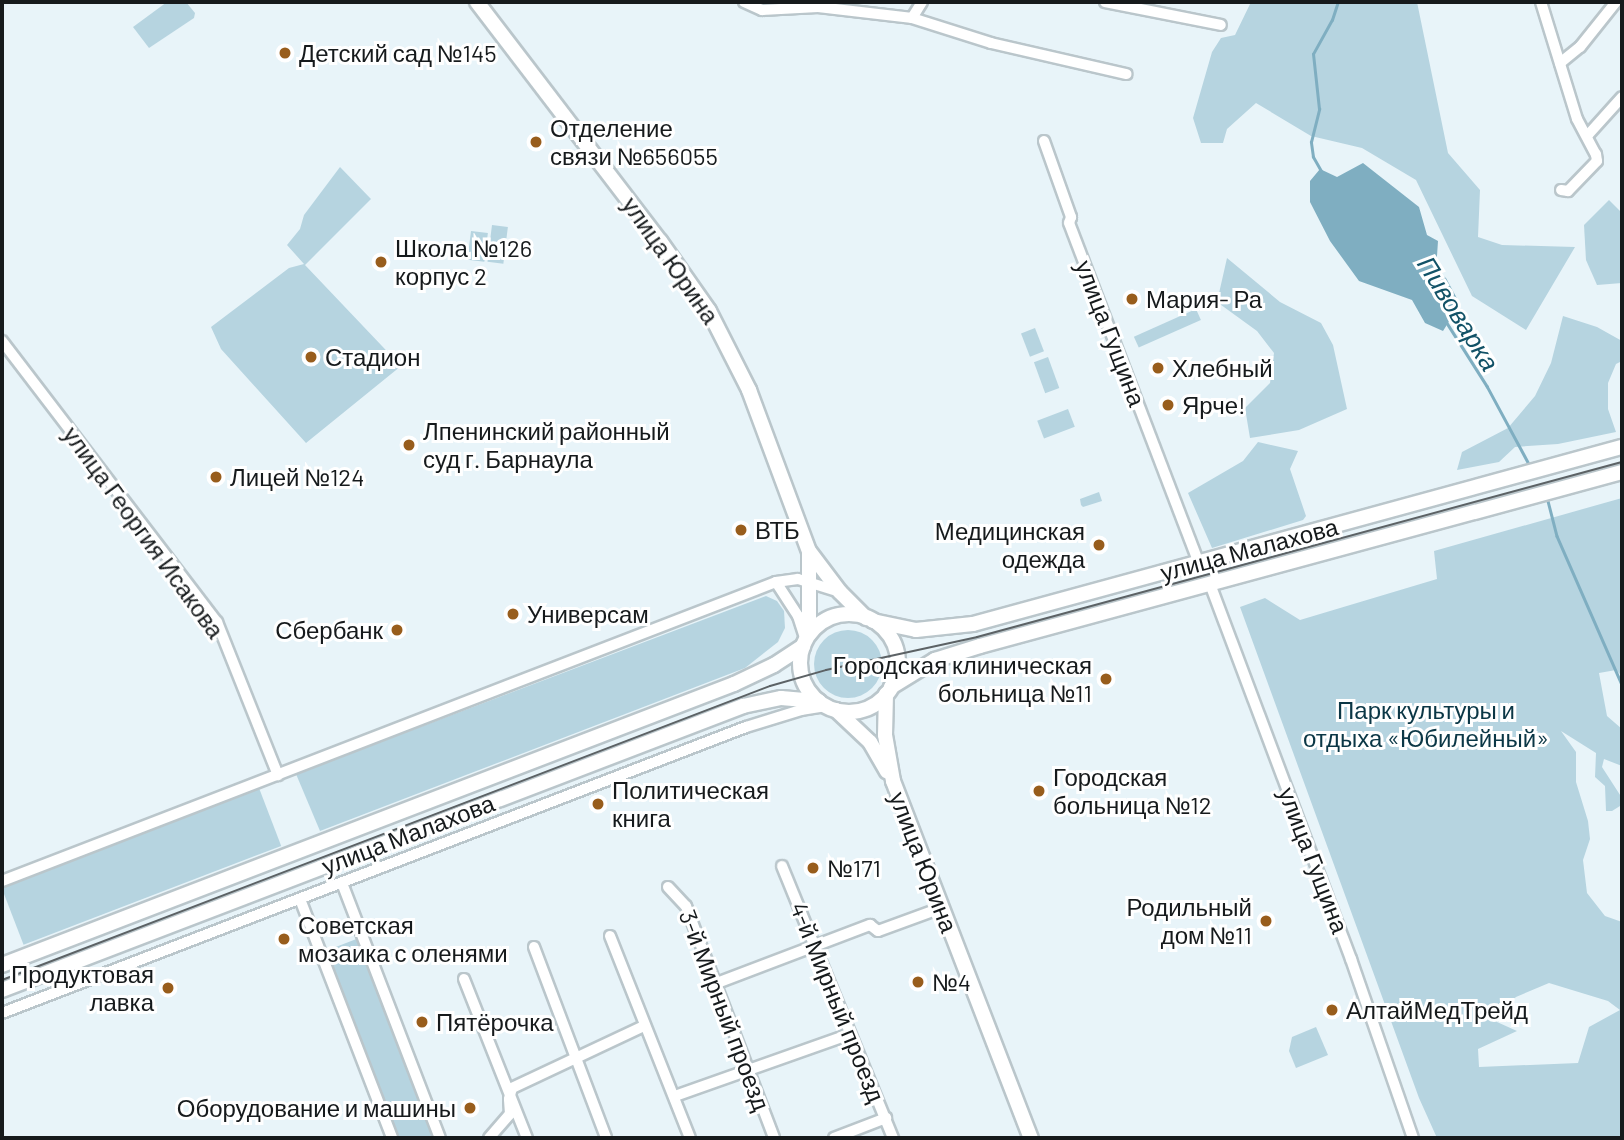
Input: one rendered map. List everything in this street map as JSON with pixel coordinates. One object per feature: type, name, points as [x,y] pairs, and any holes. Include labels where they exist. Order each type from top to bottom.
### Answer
[{"type":"main road","name":"улица Юрина","points":[[477,2],[660,241],[709,311],[749,390],[809,551],[840,592],[869,619]]},
{"type":"main road","name":"улица Малахова","points":[[869,619],[916,630],[950,628],[1622,447]]},
{"type":"main road","name":"улица Малахова","points":[[889,691],[934,660],[1622,472]]},
{"type":"main road","name":"улица Юрина","points":[[806,640],[811,582],[809,551]]},
{"type":"main road","points":[[835,616],[869,619],[887,634],[895,650],[897,672],[889,691],[864,709],[827,706],[802,676],[800,663],[806,640],[835,616]]},
{"type":"main road","name":"улица Малахова","points":[[2,965],[734,684],[774,665],[806,640]]},
{"type":"main road","name":"улица Юрина","points":[[889,691],[885,735],[893,781]]},
{"type":"main road","name":"улица Малахова","points":[[2,990],[743,706],[781,698],[827,706]]},
{"type":"main road","name":"улица Юрина","points":[[827,706],[870,742],[893,781],[1031,1138]]},
{"type":"street","points":[[744,2],[762,10],[818,7],[912,18],[991,43],[1126,74]]},
{"type":"street","points":[[912,18],[922,2]]},
{"type":"street","points":[[1105,2],[1221,25]]},
{"type":"street","points":[[1541,2],[1577,119],[1595,147],[1597,161],[1569,191],[1561,190]]},
{"type":"street","points":[[1560,63],[1580,47],[1615,2]]},
{"type":"street","points":[[1587,136],[1622,97]]},
{"type":"street","name":"улица Гущина","points":[[1044,141],[1071,218],[1069,223],[1199,563]]},
{"type":"street","name":"улица Георгия Исакова","points":[[2,341],[217,622],[278,775]]},
{"type":"street","points":[[776,582],[799,616],[806,640]]},
{"type":"street","points":[[2,881],[776,582],[811,582],[840,592]]},
{"type":"street","name":"улица Гущина","points":[[1210,584],[1351,959],[1413,1138]]},
{"type":"street","points":[[2,1013],[746,727],[801,709],[827,706]]},
{"type":"street","name":"4-й Мирный проезд","points":[[782,866],[892,1138]]},
{"type":"street","points":[[342,883],[439,1138]]},
{"type":"street","name":"3-й Мирный проезд","points":[[668,887],[686,906],[774,1138]]},
{"type":"street","points":[[300,899],[392,1138]]},
{"type":"street","points":[[717,983],[870,925],[877,930],[941,908]]},
{"type":"street","points":[[610,936],[691,1138]]},
{"type":"street","points":[[534,947],[606,1138]]},
{"type":"street","points":[[464,979],[527,1138]]},
{"type":"street","points":[[510,1091],[575,1056],[644,1026]]},
{"type":"street","points":[[675,1096],[850,1034]]},
{"type":"street","points":[[489,1138],[510,1114],[510,1091]]},
{"type":"street","points":[[834,1138],[886,1118]]},
{"type":"green space","points":[[167,2],[186,2],[195,13],[194,18],[149,48],[133,27]]},
{"type":"green space","points":[[1251,2],[1417,2],[1448,153],[1480,190],[1478,237],[1502,245],[1575,247],[1526,330],[1472,296],[1416,180],[1362,148],[1311,136],[1256,103],[1227,129],[1223,143],[1201,143],[1193,118],[1212,52],[1221,38],[1235,35]]},
{"type":"green space","name":"Стадион","points":[[340,167],[371,199],[305,265],[401,366],[306,443],[221,349],[211,327],[289,268],[304,264],[287,245],[300,229],[304,215]]},
{"type":"green space","points":[[1609,200],[1622,213],[1622,283],[1597,285],[1586,260],[1584,225]]},
{"type":"green space","points":[[492,225],[508,227],[503,264],[487,262]]},
{"type":"green space","points":[[471,231],[488,233],[484,262],[467,260]]},
{"type":"green space","points":[[1227,258],[1280,302],[1321,323],[1333,345],[1347,409],[1299,430],[1250,438],[1245,408],[1270,383],[1274,353],[1257,331],[1217,302]]},
{"type":"green space","points":[[1196,309],[1201,320],[1139,348],[1134,337]]},
{"type":"green space","points":[[1563,316],[1597,327],[1622,341],[1622,361],[1616,364],[1608,383],[1608,409],[1616,432],[1558,444],[1515,447],[1499,462],[1457,470],[1462,452],[1508,428],[1535,396],[1551,363]]},
{"type":"green space","points":[[1035,328],[1044,351],[1030,357],[1021,333]]},
{"type":"green space","points":[[1048,357],[1059,388],[1045,393],[1034,362]]},
{"type":"green space","points":[[1068,409],[1075,427],[1044,439],[1037,421]]},
{"type":"green space","points":[[1258,442],[1298,451],[1290,469],[1306,516],[1303,520],[1212,548],[1188,493],[1243,461]]},
{"type":"green space","points":[[1099,492],[1102,501],[1083,507],[1081,505],[1080,499]]},
{"type":"green space","name":"Парк культуры и отдыха «Юбилейный»","points":[[1622,498],[1622,676],[1616,670],[1599,673],[1607,716],[1622,729],[1622,766],[1604,759],[1602,767],[1622,798],[1620,806],[1606,811],[1605,786],[1595,777],[1596,753],[1561,731],[1576,752],[1576,782],[1588,821],[1590,839],[1583,860],[1587,893],[1605,916],[1622,922],[1622,1138],[1437,1138],[1419,1098],[1240,607],[1265,598],[1300,620],[1437,579],[1434,551]],"holes":[[[1549,983],[1608,1001],[1620,1010],[1589,1027],[1578,1063],[1479,1067],[1478,1049],[1517,1031],[1497,1022],[1499,1012],[1516,997]]]},
{"type":"green space","points":[[766,596],[777,601],[784,611],[785,628],[778,642],[745,668],[320,831],[296,774]]},
{"type":"green space","points":[[855,630],[876,645],[882,657],[880,677],[872,688],[855,698],[841,698],[824,688],[816,677],[814,657],[824,640],[835,632]]},
{"type":"green space","points":[[259,788],[281,846],[24,945],[2,887]]},
{"type":"green space","points":[[359,938],[436,1138],[397,1138],[325,951]]},
{"type":"green space","points":[[1316,1027],[1328,1055],[1296,1068],[1289,1051],[1292,1037]]},
{"type":"shaded area","points":[[1363,163],[1419,207],[1427,235],[1438,241],[1436,271],[1446,278],[1460,304],[1443,331],[1425,323],[1412,300],[1359,281],[1330,241],[1310,202],[1310,181],[1320,169],[1337,177]]},
{"type":"waterway","name":"Пивоварка","points":[[1321,171],[1313,157],[1311,142],[1319,109],[1313,54],[1332,20],[1338,2]]},
{"type":"waterway","name":"Пивоварка","points":[[1447,323],[1487,386],[1529,464]]},
{"type":"waterway","name":"Пивоварка","points":[[1547,497],[1557,536],[1622,685]]},
{"type":"tram line","points":[[2,980],[770,686],[826,670],[977,637],[1622,462]]},
{"type":"place","name":"Детский сад №145","points":[[285,53]]},
{"type":"place","name":"Отделение связи №656055","points":[[536,142]]},
{"type":"place","name":"Школа №126 корпус 2","points":[[381,262]]},
{"type":"place","name":"Мария- Ра","points":[[1132,299]]},
{"type":"place","name":"Стадион","points":[[311,357]]},
{"type":"place","name":"Хлебный","points":[[1158,368]]},
{"type":"place","name":"Ярче!","points":[[1168,405]]},
{"type":"place","name":"Лпенинский районный суд г. Барнаула","points":[[409,445]]},
{"type":"place","name":"Лицей №124","points":[[216,477]]},
{"type":"place","name":"ВТБ","points":[[741,530]]},
{"type":"place","name":"Медицинская одежда","points":[[1099,545]]},
{"type":"place","name":"Универсам","points":[[513,614]]},
{"type":"place","name":"Сбербанк","points":[[397,630]]},
{"type":"place","name":"Городская клиническая больница №11","points":[[1106,679]]},
{"type":"place","name":"Городская больница №12","points":[[1039,791]]},
{"type":"place","name":"Политическая книга","points":[[598,804]]},
{"type":"place","name":"№171","points":[[813,868]]},
{"type":"place","name":"Родильный дом №11","points":[[1266,921]]},
{"type":"place","name":"Советская мозаика с оленями","points":[[284,939]]},
{"type":"place","name":"№4","points":[[918,982]]},
{"type":"place","name":"Продуктовая лавка","points":[[168,988]]},
{"type":"place","name":"АлтайМедТрейд","points":[[1332,1010]]},
{"type":"place","name":"Пятёрочка","points":[[422,1022]]},
{"type":"place","name":"Оборудование и машины","points":[[470,1108]]}]
